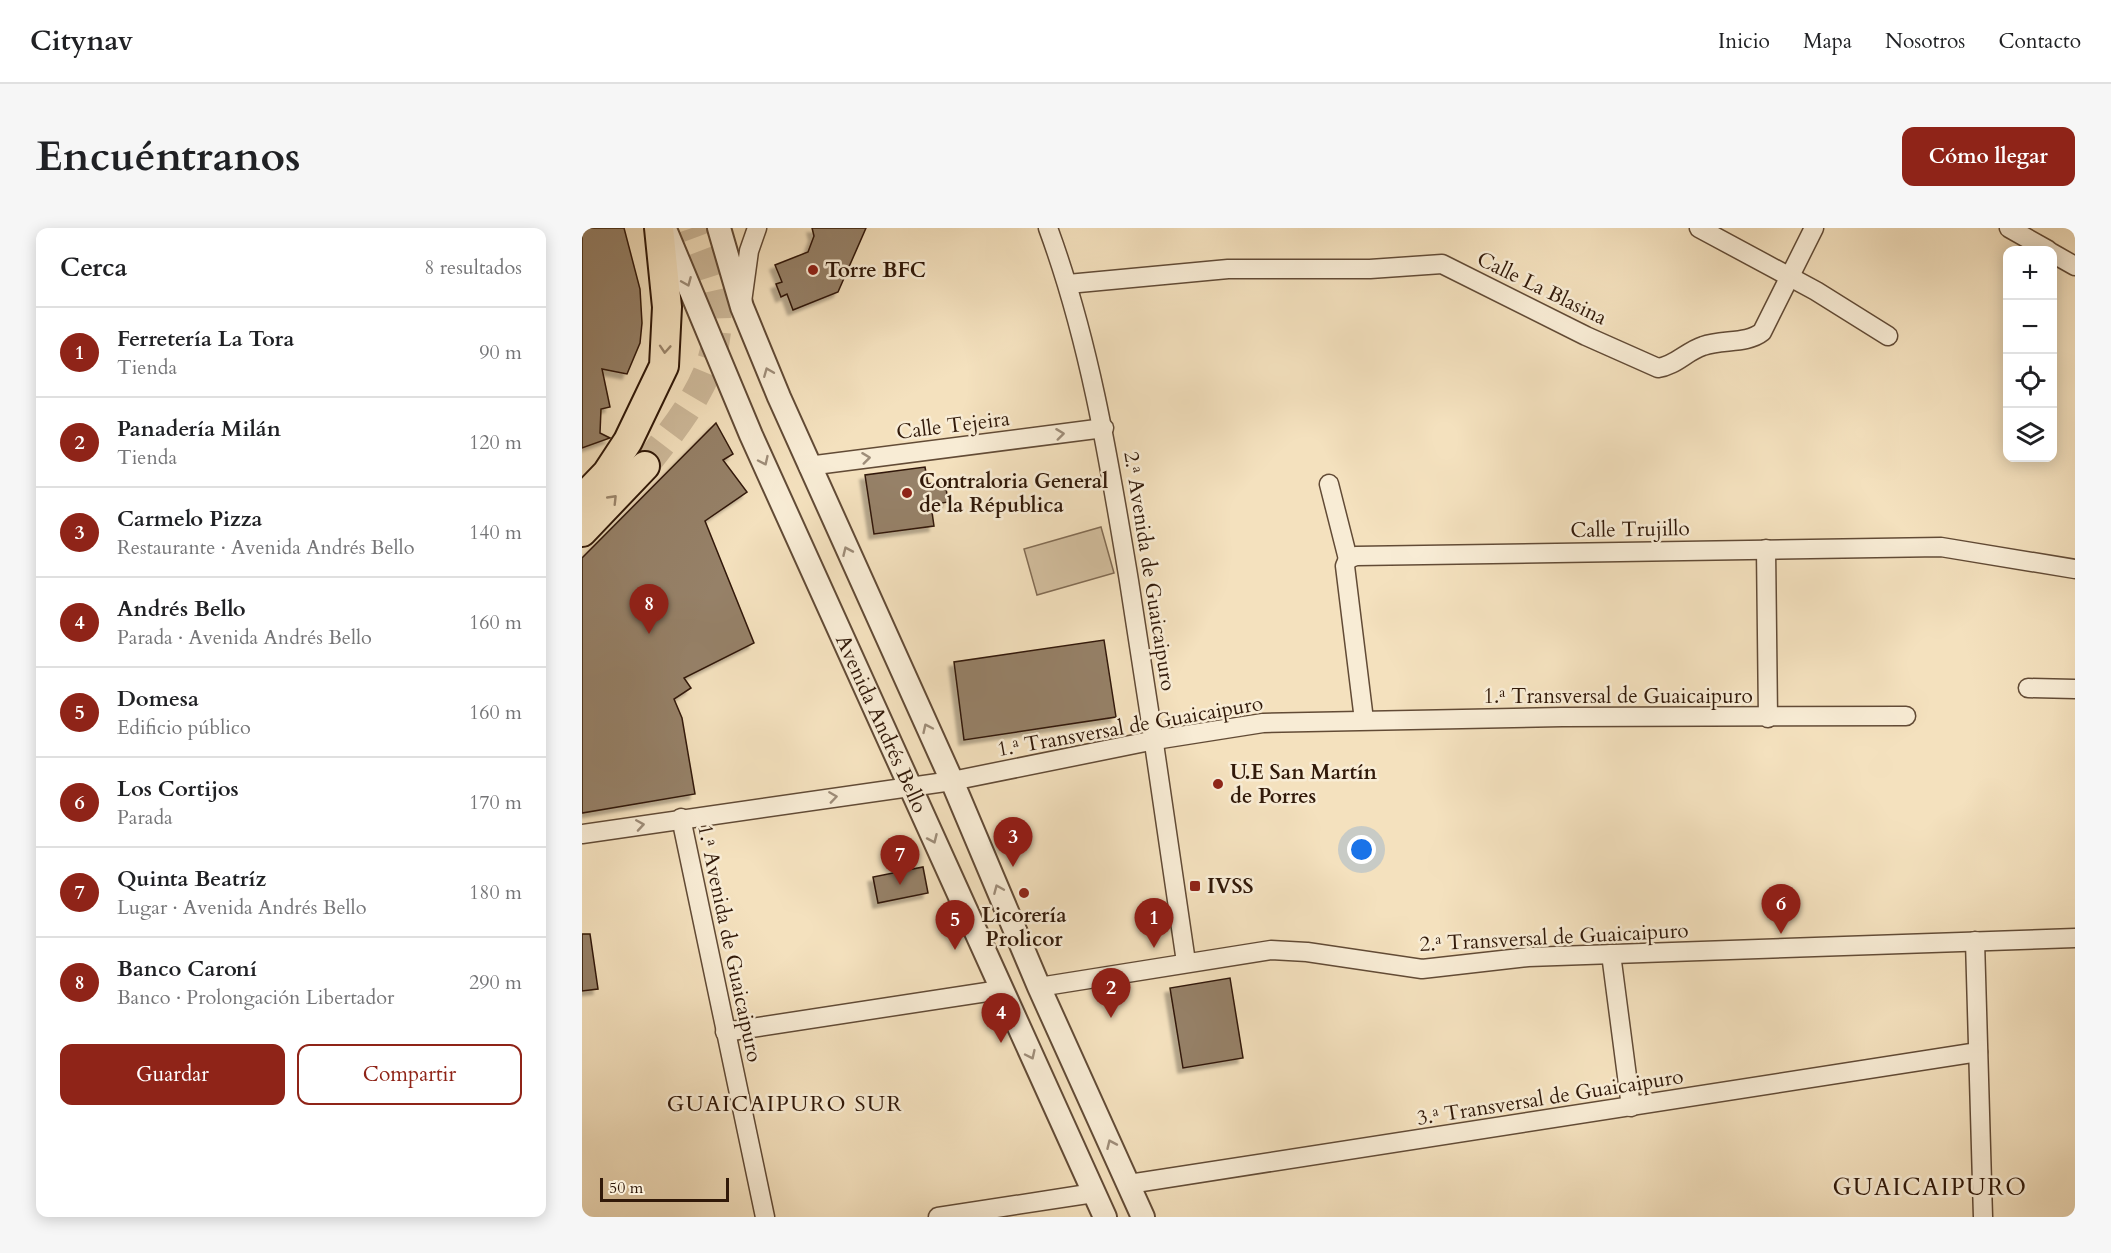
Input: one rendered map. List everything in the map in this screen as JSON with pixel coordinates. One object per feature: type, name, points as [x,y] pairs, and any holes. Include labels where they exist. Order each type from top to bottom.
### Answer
[{"type":"main road","points":[[582,499],[607,472],[628,441],[664,366],[667,307],[658,228]]},
{"type":"main road","points":[[582,532],[645,466]]},
{"type":"street","name":"Avenida Andrés Bello","points":[[664,228],[751,435],[1000,990],[1105,1217]]},
{"type":"street","name":"Avenida Andrés Bello","points":[[719,228],[742,307],[808,466],[952,781],[1039,987],[1143,1217]]},
{"type":"street","points":[[742,307],[749,251],[757,228]]},
{"type":"street","name":"2.ª Avenida de Guaicaipuro","points":[[1048,228],[1068,284],[1104,428],[1155,741],[1186,962]]},
{"type":"street","points":[[1699,228],[1791,276],[1888,336]]},
{"type":"street","name":"Calle La Blasina","points":[[1068,284],[1228,269],[1370,269],[1442,264],[1586,336],[1658,368],[1667,366],[1705,345],[1757,336],[1765,327],[1814,228]]},
{"type":"street","points":[[2009,228],[2041,246]]},
{"type":"street","points":[[2057,256],[2075,267]]},
{"type":"street","name":"Calle Tejeira","points":[[808,466],[1104,428]]},
{"type":"street","points":[[1329,484],[1348,559],[1344,566],[1364,720]]},
{"type":"street","name":"Calle Trujillo","points":[[1348,559],[1368,556],[1941,548],[2075,569]]},
{"type":"street","points":[[1766,549],[1768,718]]},
{"type":"street","points":[[2028,688],[2075,689]]},
{"type":"street","name":"1.ª Transversal de Guaicaipuro","points":[[582,834],[681,818],[952,781],[1155,741],[1263,723],[1562,717],[1906,716]]},
{"type":"street","name":"1.ª Avenida de Guaicaipuro","points":[[681,818],[765,1217]]},
{"type":"street","name":"2.ª Transversal de Guaicaipuro","points":[[1039,987],[1271,950],[1307,952],[1422,969],[1516,958],[2075,938]]},
{"type":"street","points":[[1975,941],[1983,1217]]},
{"type":"street","points":[[1611,954],[1631,1107]]},
{"type":"street","points":[[725,1032],[1000,990]]},
{"type":"street","name":"3.ª Transversal de Guaicaipuro","points":[[1129,1184],[1978,1052]]},
{"type":"street","points":[[938,1217],[1094,1193]]},
{"type":"shaded area","points":[[1101,527],[1114,573],[1037,595],[1024,549]]},
{"type":"building","points":[[582,228],[624,228],[640,289],[642,323],[640,343],[627,374],[602,369],[610,407],[601,409],[600,433],[610,438],[582,448]]},
{"type":"building","name":"Torre BFC","points":[[812,228],[866,228],[838,292],[793,310],[787,294],[781,297],[776,284],[782,282],[775,265],[808,252],[814,236]]},
{"type":"building","points":[[716,423],[733,454],[723,460],[747,492],[705,521],[754,643],[684,678],[691,688],[674,699],[682,718],[695,794],[582,813],[582,558]]},
{"type":"building","name":"Contraloria General de la Républica","points":[[925,467],[928,484],[945,481],[948,502],[931,505],[934,526],[874,534],[865,475]]},
{"type":"building","points":[[1104,640],[1116,717],[964,740],[954,662]]},
{"type":"building","points":[[923,867],[928,893],[878,903],[873,877]]},
{"type":"building","points":[[582,934],[590,934],[598,989],[582,991]]},
{"type":"building","points":[[1230,978],[1243,1058],[1183,1068],[1170,988]]},
{"type":"tunnel","points":[[645,466],[698,391],[708,370],[714,349],[717,327],[716,303],[709,275],[692,228]]},
{"type":"place","name":"Torre BFC","points":[[813,270]]},
{"type":"place","name":"Contraloria General de la Républica","points":[[907,493]]},
{"type":"place","name":"Banco Caroní","points":[[649,634]]},
{"type":"place","name":"U.E San Martín de Porres","points":[[1218,784]]},
{"type":"place","name":"Carmelo Pizza","points":[[1013,867]]},
{"type":"place","name":"Quinta Beatríz","points":[[900,885]]},
{"type":"place","name":"IVSS","points":[[1195,886]]},
{"type":"place","name":"Licorería Prolicor","points":[[1024,893]]},
{"type":"place","name":"Los Cortijos","points":[[1781,934]]},
{"type":"place","name":"Ferretería La Tora","points":[[1154,948]]},
{"type":"place","name":"Domesa","points":[[955,950]]},
{"type":"place","name":"Panadería Milán","points":[[1111,1018]]},
{"type":"place","name":"Andrés Bello","points":[[1001,1043]]},
{"type":"district","name":"GUAICAIPURO SUR","points":[[785,1103]]},
{"type":"district","name":"GUAICAIPURO","points":[[1930,1187]]}]
